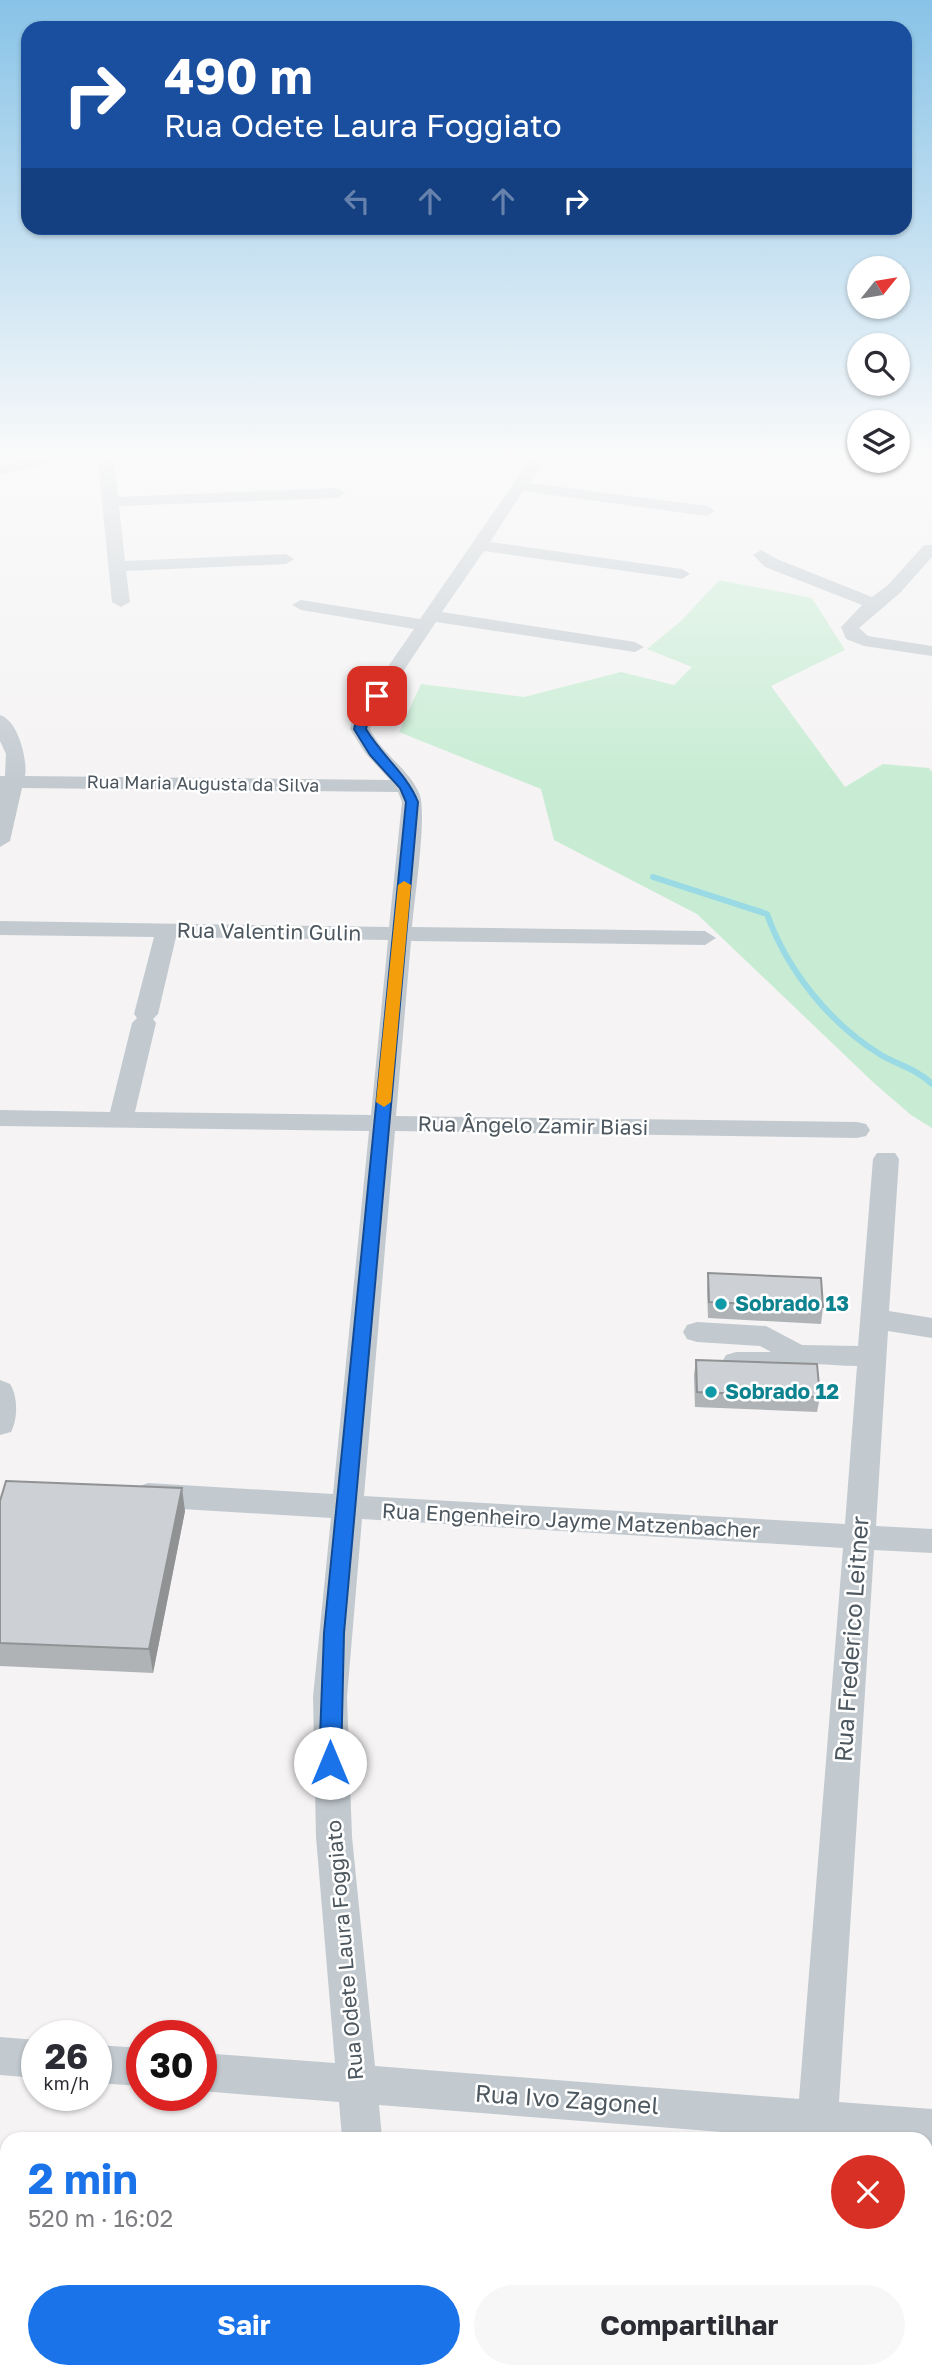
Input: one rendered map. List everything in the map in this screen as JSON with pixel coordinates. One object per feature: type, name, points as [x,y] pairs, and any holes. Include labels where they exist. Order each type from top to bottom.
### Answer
[{"type":"street","points":[[117,563],[121,602]]},
{"type":"street","points":[[117,566],[190,563]]},
{"type":"street","points":[[405,786],[374,753],[360,729],[363,717],[467,563]]},
{"type":"street","points":[[605,563],[682,574]]},
{"type":"street","points":[[771,563],[874,604]]},
{"type":"street","points":[[917,563],[894,589],[850,627],[852,635],[864,641],[932,651]]},
{"type":"street","points":[[301,605],[635,647]]},
{"type":"street","points":[[0,721],[16,754],[7,782],[0,841]]},
{"type":"street","name":"Rua Maria Augusta da Silva","points":[[7,782],[405,786]]},
{"type":"street","name":"Rua Odete Laura Foggiato","points":[[361,2132],[330,1763],[334,1633],[412,802],[405,786]]},
{"type":"street","name":"Rua Valentin Gulin","points":[[0,928],[705,938]]},
{"type":"street","points":[[121,1120],[167,930]]},
{"type":"street","name":"Rua Ângelo Zamir Biasi","points":[[0,1118],[857,1130]]},
{"type":"street","name":"Rua Frederico Leitner","points":[[818,2120],[886,1159]]},
{"type":"street","points":[[875,1319],[932,1328]]},
{"type":"street","points":[[697,1332],[766,1336],[797,1355]]},
{"type":"street","points":[[708,1361],[767,1364],[797,1355],[872,1356]]},
{"type":"street","points":[[0,1391],[0,1424]]},
{"type":"street","name":"Rua Engenheiro Jayme Matzenbacher","points":[[124,1494],[932,1541]]},
{"type":"street","points":[[0,2056],[21,2058]]},
{"type":"street","name":"Rua Ivo Zagonel","points":[[217,2073],[932,2129]]},
{"type":"green space","points":[[719,580],[812,598],[845,650],[771,686],[845,787],[883,764],[929,768],[932,772],[932,1128],[911,1115],[874,1083],[697,914],[554,840],[541,789],[399,732],[421,684],[524,697],[621,672],[674,685],[692,667],[647,649],[682,620]]},
{"type":"building","points":[[708,1273],[821,1278],[823,1307],[709,1302]]},
{"type":"building","points":[[696,1360],[817,1364],[820,1397],[697,1392]]},
{"type":"building","points":[[6,1481],[182,1488],[149,1649],[0,1643],[0,1501]]},
{"type":"waterway","points":[[653,877],[767,914],[798,975],[827,1011],[862,1042],[932,1084]]},
{"type":"slow traffic","points":[[384,1102],[404,885]]},
{"type":"place","name":"Sobrado 13","points":[[721,1304]]},
{"type":"place","name":"Sobrado 12","points":[[711,1392]]},
{"type":"route","points":[[330,1763],[334,1633],[412,802],[405,786],[374,753],[360,729],[363,717],[377,696]]}]
